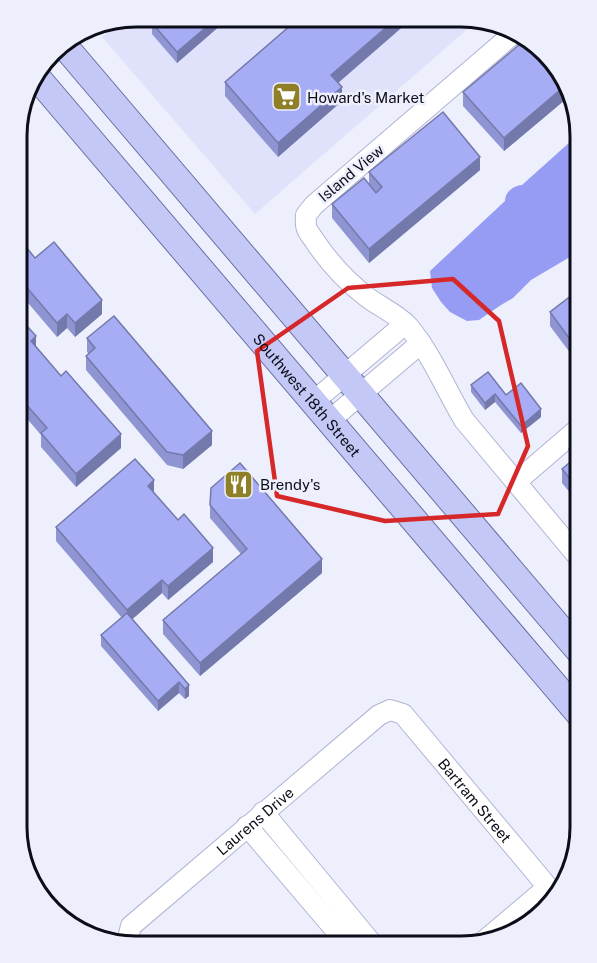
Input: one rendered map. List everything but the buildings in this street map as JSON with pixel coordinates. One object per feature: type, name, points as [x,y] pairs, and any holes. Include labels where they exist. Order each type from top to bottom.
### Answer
[{"type":"main road","points":[[68,50],[570,640]]},
{"type":"main road","name":"Southwest 18th Street","points":[[41,82],[570,703]]},
{"type":"street","name":"Island View","points":[[508,38],[314,205],[306,215],[306,228],[321,250],[347,279],[367,297],[405,324],[421,343],[464,420],[570,547]]},
{"type":"street","points":[[353,385],[405,324]]},
{"type":"street","points":[[321,411],[353,385],[421,343]]},
{"type":"street","points":[[516,482],[570,436]]},
{"type":"street","name":"Laurens Drive","points":[[130,936],[131,926],[379,715],[390,711]]},
{"type":"street","name":"Bartram Street","points":[[390,711],[403,714],[550,890]]},
{"type":"street","points":[[263,812],[366,936]]},
{"type":"street","points":[[248,826],[341,936]]},
{"type":"street","points":[[502,928],[545,897]]},
{"type":"highlighted area","points":[[453,279],[499,321],[528,446],[498,514],[385,521],[277,496],[257,351],[348,288]]},
{"type":"shaded area","points":[[136,27],[469,28],[255,214],[102,37],[111,30]]},
{"type":"water","points":[[570,142],[570,257],[531,280],[513,298],[479,320],[467,321],[450,312],[441,302],[432,288],[430,271],[505,201],[510,190],[522,185]]},
{"type":"place","name":"Howard's Market","points":[[286,97]]},
{"type":"place","name":"Brendy's","points":[[239,484]]}]
